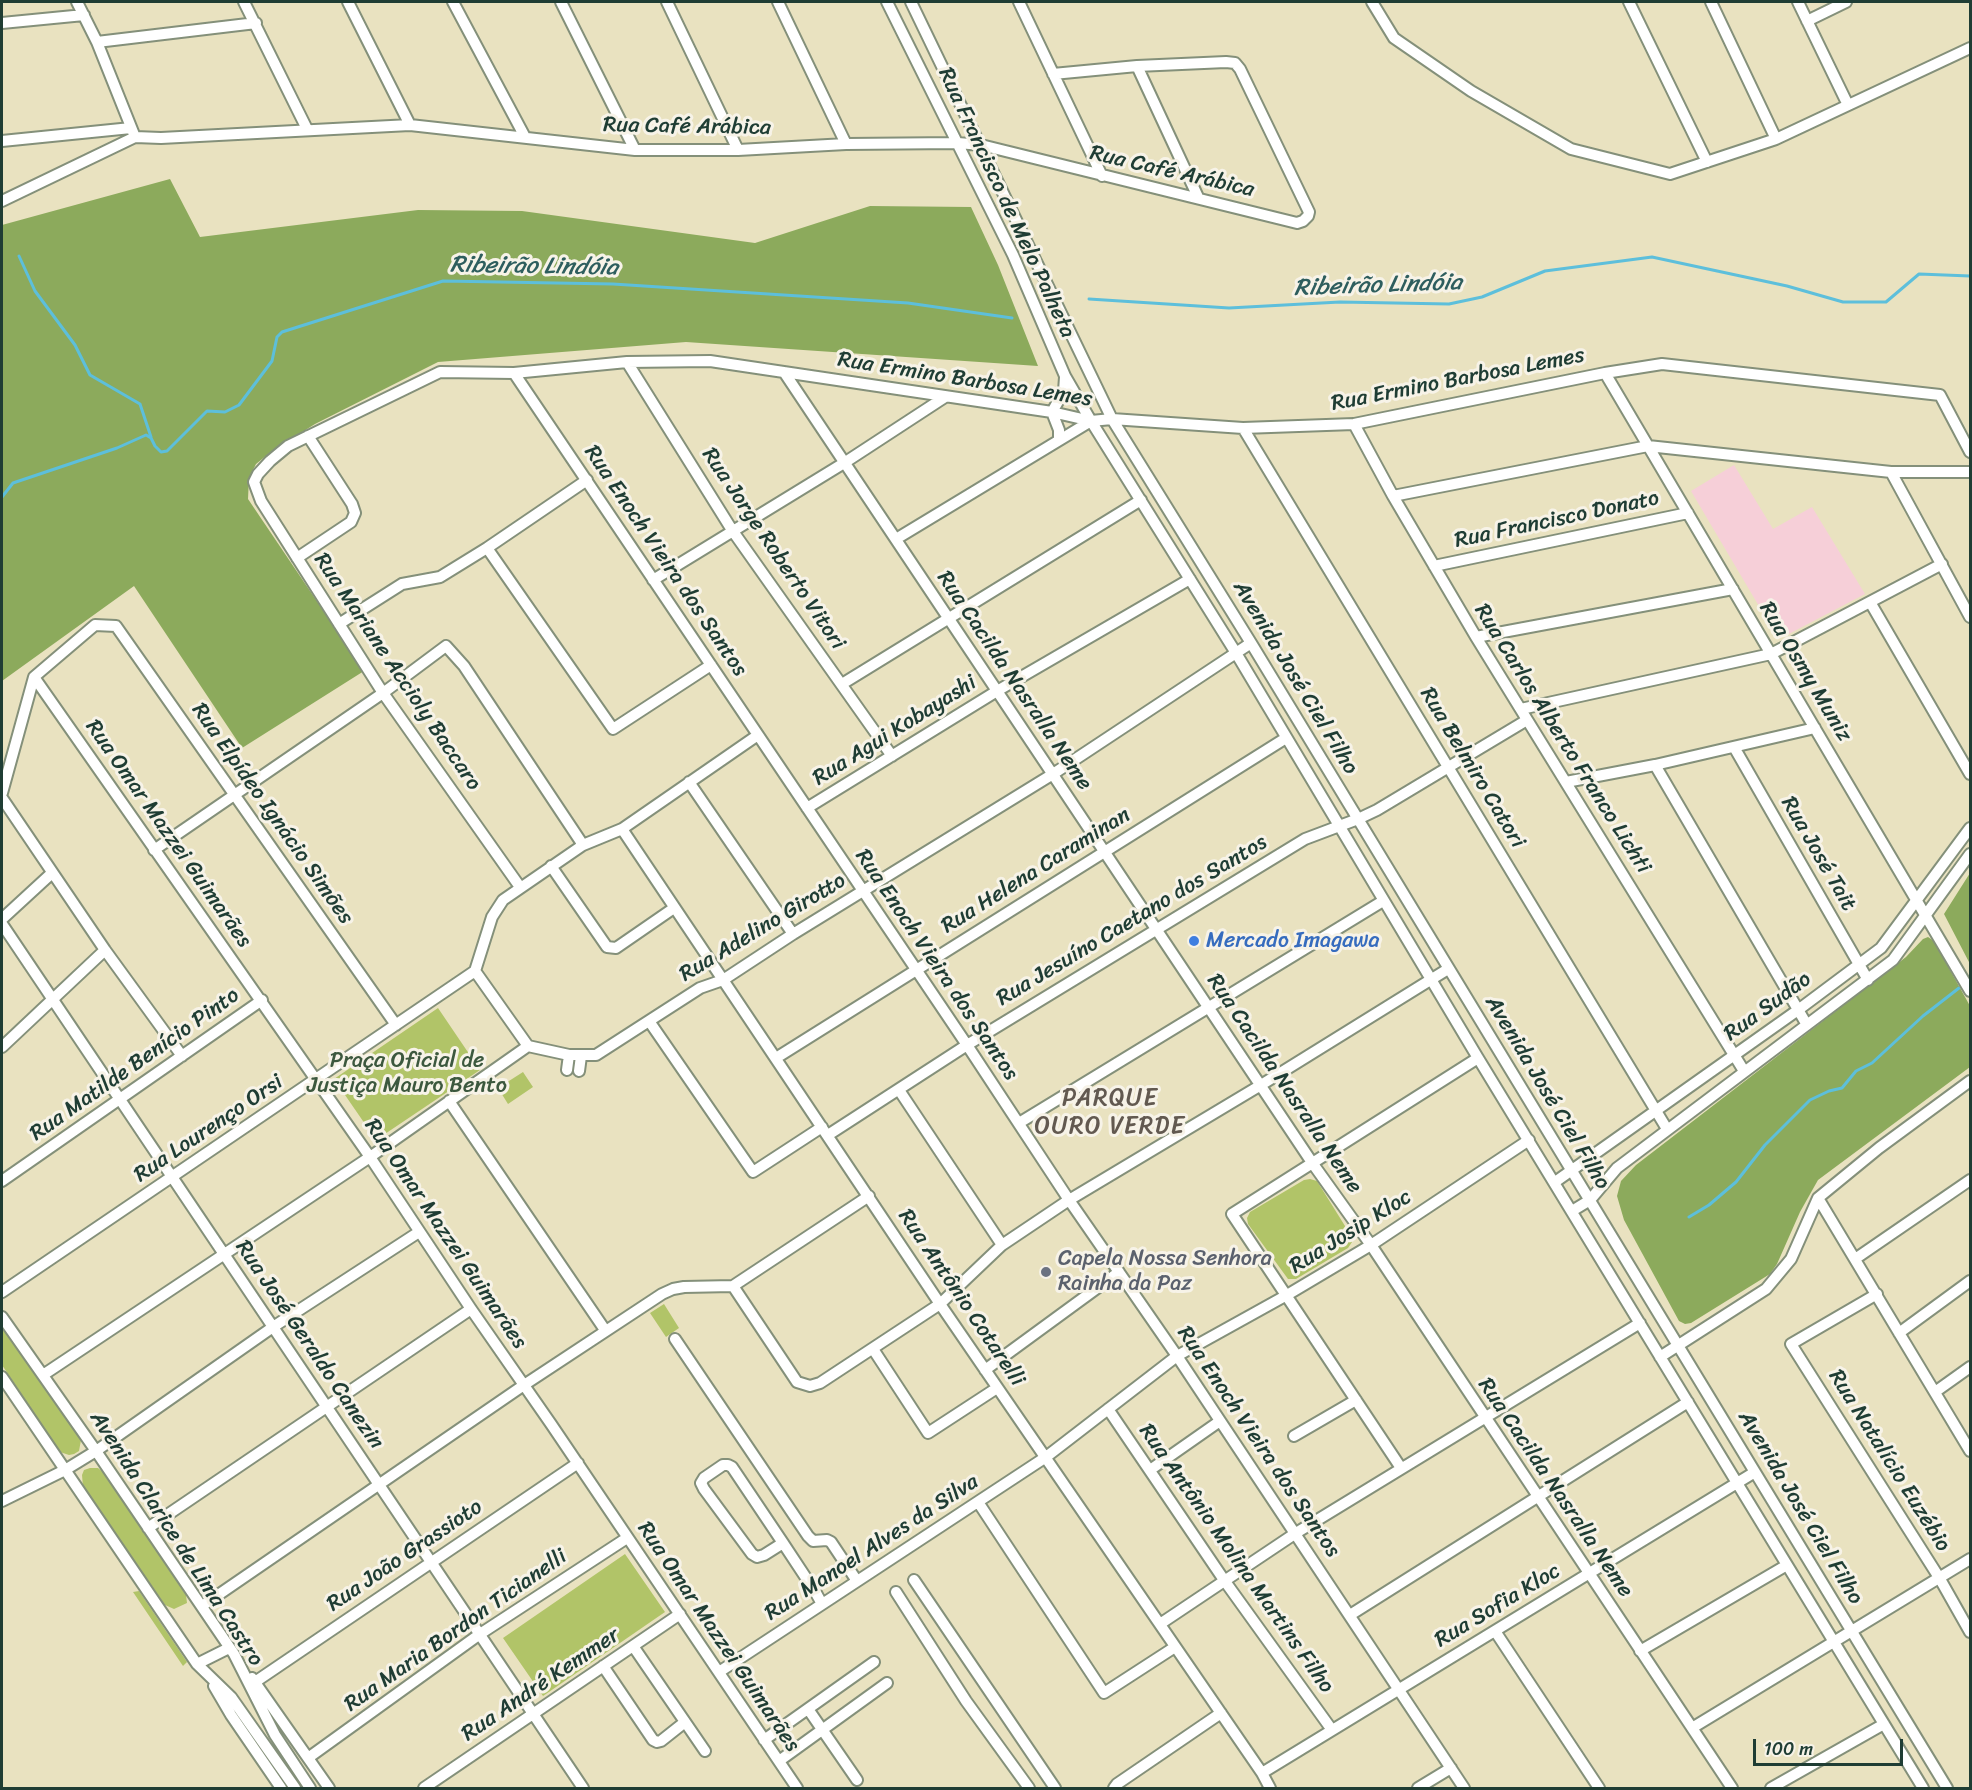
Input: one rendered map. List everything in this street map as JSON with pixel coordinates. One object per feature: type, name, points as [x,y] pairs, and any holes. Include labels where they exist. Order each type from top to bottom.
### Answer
[{"type":"street","points":[[2,141],[133,132],[97,42],[77,2]]},
{"type":"street","points":[[244,2],[307,129]]},
{"type":"street","points":[[348,2],[410,125]]},
{"type":"street","points":[[453,2],[525,137]]},
{"type":"street","points":[[561,2],[635,150]]},
{"type":"street","points":[[667,2],[738,150]]},
{"type":"street","points":[[778,2],[846,144]]},
{"type":"street","name":"Rua Francisco de Melo Palheta","points":[[887,2],[1013,255],[1065,376],[1091,421]]},
{"type":"street","name":"Rua Francisco de Melo Palheta","points":[[911,2],[1112,419]]},
{"type":"street","points":[[1019,2],[1102,176]]},
{"type":"street","points":[[1372,2],[1394,38],[1471,91],[1571,149],[1670,174],[1776,139],[1971,48]]},
{"type":"street","points":[[1629,2],[1707,162]]},
{"type":"street","points":[[1711,2],[1776,139]]},
{"type":"street","points":[[1798,2],[1848,105]]},
{"type":"street","points":[[1807,21],[1846,2]]},
{"type":"street","points":[[2,23],[84,15]]},
{"type":"street","points":[[97,42],[256,23]]},
{"type":"street","name":"Rua Café Arábica","points":[[2,201],[133,132],[161,138],[410,125],[635,150],[738,150],[846,144],[958,143],[981,145],[1297,223],[1306,219],[1309,212],[1240,69],[1235,63],[1137,66]]},
{"type":"street","points":[[1053,74],[1137,66],[1198,197]]},
{"type":"street","name":"Rua Ermino Barbosa Lemes","points":[[258,474],[275,456],[308,436],[440,372],[514,373],[627,362],[710,362],[1052,412],[1091,421],[1112,419],[1243,428],[1354,424],[1605,373],[1662,364],[1940,395],[1971,452]]},
{"type":"street","name":"Rua Jorge Roberto Vitori","points":[[627,362],[732,530],[892,756]]},
{"type":"street","name":"Rua Cacilda Nasralla Neme","points":[[784,372],[1313,1164],[1371,1245],[1732,1788]]},
{"type":"street","name":"Rua Enoch Vieira dos Santos","points":[[514,373],[1069,1200],[1296,1533],[1464,1788]]},
{"type":"street","name":"Rua Osmy Muniz","points":[[1605,373],[1971,991]]},
{"type":"street","points":[[1059,440],[1059,430],[1052,412],[1064,391],[1065,376]]},
{"type":"street","points":[[653,580],[844,463],[945,397]]},
{"type":"street","name":"Avenida José Ciel Filho","points":[[1112,419],[1251,643],[1947,1788]]},
{"type":"street","points":[[896,539],[1091,421]]},
{"type":"street","name":"Avenida José Ciel Filho","points":[[1091,421],[1236,653],[1383,902],[1923,1788]]},
{"type":"street","name":"Rua Carlos Alberto Franco Lichti","points":[[1354,424],[1476,638],[1744,1071]]},
{"type":"street","name":"Rua Belmiro Catori","points":[[1243,428],[1666,1129]]},
{"type":"street","points":[[297,558],[351,522],[355,513],[352,504],[308,436]]},
{"type":"street","points":[[1393,496],[1648,446],[1891,472],[1971,472]]},
{"type":"street","points":[[1891,472],[1971,617]]},
{"type":"street","name":"Rua Mariane Accioly Baccaro","points":[[258,474],[254,482],[255,491],[297,558],[383,693],[520,887]]},
{"type":"street","points":[[339,624],[402,584],[440,577],[587,480]]},
{"type":"street","points":[[842,684],[1141,500]]},
{"type":"street","name":"Rua Francisco Donato","points":[[1434,566],[1688,513]]},
{"type":"street","points":[[487,548],[613,729],[711,665]]},
{"type":"street","points":[[1521,709],[1771,654],[1942,564]]},
{"type":"street","name":"Rua Agui Kobayashi","points":[[807,808],[997,691],[1190,579]]},
{"type":"street","points":[[1476,638],[1733,589]]},
{"type":"street","points":[[1870,602],[1971,774]]},
{"type":"street","name":"Rua Elpídeo Ignácio Simões","points":[[34,677],[95,624],[116,626],[396,1025]]},
{"type":"street","name":"Rua Adelino Girotto","points":[[528,1046],[568,1055],[596,1055],[700,988],[723,980],[793,934],[1053,774],[1251,643]]},
{"type":"street","points":[[154,850],[383,693],[446,646],[464,666],[582,845]]},
{"type":"street","points":[[2,793],[34,677]]},
{"type":"street","name":"Rua Omar Mazzei Guimarães","points":[[34,677],[370,1156],[471,1309],[578,1463],[797,1788]]},
{"type":"street","name":"Rua Jesuíno Caetano dos Santos","points":[[649,1021],[753,1173],[899,1090],[967,1045],[1156,928],[1305,839],[1358,819],[1527,720]]},
{"type":"street","points":[[1566,782],[1655,765],[1815,728]]},
{"type":"street","points":[[43,1375],[225,1255],[528,1046],[475,971],[495,910],[503,900],[520,887],[582,845],[621,829],[758,735]]},
{"type":"street","name":"Rua Helena Caraminan","points":[[776,1058],[1286,738]]},
{"type":"street","name":"Rua José Tait","points":[[1734,747],[1868,980]]},
{"type":"street","points":[[1655,765],[1808,1025]]},
{"type":"street","points":[[689,782],[793,934]]},
{"type":"street","points":[[2,798],[105,950],[182,1056]]},
{"type":"street","name":"Rua Sudão","points":[[1555,1182],[1656,1112],[1881,948],[1971,828]]},
{"type":"street","name":"Rua Antônio Cotarelli","points":[[621,829],[940,1304],[1262,1773],[1270,1788]]},
{"type":"street","name":"Rua Sudão","points":[[1572,1211],[1590,1200],[1617,1168],[1666,1129],[1893,960],[1971,854]]},
{"type":"street","points":[[551,866],[607,947],[616,948],[674,908]]},
{"type":"street","points":[[2,919],[52,873]]},
{"type":"street","points":[[1019,1123],[1383,902]]},
{"type":"street","name":"Rua José Geraldo Canezin","points":[[2,924],[583,1788]]},
{"type":"street","points":[[2,1047],[105,950]]},
{"type":"street","points":[[733,1286],[797,1382],[810,1386],[820,1383],[940,1304],[1002,1245],[1069,1200],[1448,969]]},
{"type":"street","name":"Rua Lourenço Orsi","points":[[2,1292],[475,971]]},
{"type":"street","name":"Rua Matilde Benício Pinto","points":[[2,1181],[262,1000]]},
{"type":"street","points":[[568,1055],[573,1071],[580,1056]]},
{"type":"street","points":[[1401,1468],[1287,1294],[1232,1215],[1478,1058]]},
{"type":"street","points":[[1660,1357],[1766,1289],[1791,1259],[1818,1198],[1879,1148],[1971,1081]]},
{"type":"street","points":[[899,1090],[1002,1245]]},
{"type":"street","points":[[449,1101],[605,1330]]},
{"type":"street","name":"Rua Josip Kloc","points":[[1046,1457],[1177,1356],[1371,1245],[1529,1140]]},
{"type":"street","points":[[1855,1259],[1971,1180]]},
{"type":"street","points":[[202,1606],[605,1330],[673,1288],[733,1286],[869,1196]]},
{"type":"street","points":[[1818,1198],[1971,1450]]},
{"type":"street","points":[[2,1501],[65,1470],[96,1451],[273,1327],[419,1232]]},
{"type":"street","points":[[985,1370],[1119,1272]]},
{"type":"street","points":[[1899,1332],[1971,1281]]},
{"type":"street","name":"Rua Natalício Euzébio","points":[[1876,1294],[1791,1344],[1940,1579],[1971,1632]]},
{"type":"street","points":[[148,1528],[471,1309]]},
{"type":"street","name":"Avenida Clarice de Lima Castro","points":[[2,1317],[202,1606],[231,1651],[275,1735],[310,1788]]},
{"type":"street","points":[[1160,1624],[1296,1533],[1640,1323]]},
{"type":"street","points":[[675,1340],[808,1536],[813,1541],[831,1542],[857,1581]]},
{"type":"street","points":[[873,1349],[928,1433],[998,1388]]},
{"type":"street","points":[[1935,1392],[1971,1367]]},
{"type":"street","name":"Avenida Clarice de Lima Castro","points":[[2,1377],[197,1664],[231,1697],[295,1788]]},
{"type":"street","points":[[1294,1436],[1356,1400]]},
{"type":"street","points":[[1350,1615],[1688,1402]]},
{"type":"street","name":"Rua Antônio Molina Martins Filho","points":[[1108,1409],[1224,1580],[1332,1730]]},
{"type":"street","points":[[1150,1470],[1220,1420]]},
{"type":"street","name":"Rua Manoel Alves da Silva","points":[[719,1672],[1046,1457]]},
{"type":"street","name":"Rua João Grassioto","points":[[255,1682],[578,1463]]},
{"type":"street","points":[[783,1543],[764,1555],[757,1557],[752,1554],[704,1489],[701,1483],[704,1478],[723,1465],[732,1467],[783,1543],[822,1604]]},
{"type":"street","name":"Rua Sofia Kloc","points":[[1262,1773],[1755,1472]]},
{"type":"street","points":[[978,1502],[1104,1693],[1175,1647]]},
{"type":"street","name":"Rua Maria Bordon Ticianelli","points":[[308,1758],[480,1634],[627,1538]]},
{"type":"street","points":[[1692,1728],[1971,1559]]},
{"type":"street","points":[[1640,1651],[1787,1565]]},
{"type":"street","points":[[914,1580],[1055,1788]]},
{"type":"street","points":[[896,1592],[966,1701],[1029,1788]]},
{"type":"street","name":"Rua André Kemmer","points":[[424,1788],[680,1614]]},
{"type":"street","points":[[1495,1631],[1599,1788]]},
{"type":"street","points":[[633,1646],[705,1751]]},
{"type":"street","points":[[197,1664],[231,1651],[329,1788]]},
{"type":"street","points":[[764,1740],[874,1662]]},
{"type":"street","points":[[603,1666],[653,1740],[661,1741],[685,1722]]},
{"type":"street","points":[[210,1678],[231,1716],[281,1788]]},
{"type":"street","points":[[779,1761],[887,1683]]},
{"type":"street","points":[[808,1709],[857,1780]]},
{"type":"street","points":[[1114,1788],[1221,1713]]},
{"type":"street","points":[[1771,1788],[1884,1724]]},
{"type":"street","points":[[1418,1788],[1450,1768]]},
{"type":"shaded area","points":[[1734,465],[1773,529],[1812,507],[1865,594],[1783,637],[1776,635],[1691,491]]},
{"type":"green space","points":[[170,179],[200,237],[418,210],[522,211],[755,243],[870,206],[971,207],[998,265],[1038,366],[686,342],[438,362],[315,424],[256,464],[249,478],[248,499],[364,671],[242,748],[134,586],[2,681],[2,225]]},
{"type":"green space","points":[[1970,873],[1970,964],[1944,914]]},
{"type":"green space","points":[[1928,937],[1934,941],[1970,1006],[1970,1067],[1818,1180],[1770,1274],[1691,1323],[1685,1324],[1679,1321],[1624,1220],[1617,1196],[1621,1181],[1636,1165],[1906,957],[1923,939]]},
{"type":"green space","name":"Praça Oficial de Justiça Mauro Bento","points":[[438,1008],[480,1070],[376,1140],[334,1079]]},
{"type":"green space","points":[[523,1072],[533,1087],[508,1104],[498,1088]]},
{"type":"green space","points":[[1304,1180],[1317,1181],[1350,1234],[1352,1242],[1348,1248],[1296,1279],[1288,1279],[1248,1224],[1247,1218],[1250,1212]]},
{"type":"green space","points":[[664,1304],[679,1328],[666,1337],[650,1313]]},
{"type":"green space","points":[[2,1325],[81,1440],[79,1451],[74,1454],[60,1452],[2,1365]]},
{"type":"green space","points":[[98,1468],[104,1473],[186,1595],[187,1603],[174,1609],[165,1605],[83,1487],[82,1475],[84,1470]]},
{"type":"green space","points":[[625,1554],[665,1612],[543,1696],[503,1638]]},
{"type":"green space","points":[[139,1591],[187,1662],[183,1666],[133,1592]]},
{"type":"waterway","points":[[19,256],[35,291],[75,345],[90,375],[140,404],[151,437]]},
{"type":"waterway","name":"Ribeirão Lindóia","points":[[1089,299],[1229,308],[1340,302],[1449,304],[1482,297],[1545,271],[1652,257],[1787,286],[1843,302],[1886,302],[1919,274],[1970,276]]},
{"type":"waterway","name":"Ribeirão Lindóia","points":[[2,497],[13,483],[117,448],[146,435],[161,452],[167,451],[207,411],[225,412],[239,405],[272,361],[277,337],[282,332],[443,281],[613,284],[908,303],[1012,318]]},
{"type":"waterway","points":[[1689,1217],[1709,1205],[1736,1182],[1765,1145],[1810,1100],[1842,1088],[1856,1071],[1872,1063],[1923,1016],[1959,988]]},
{"type":"place","name":"Mercado Imagawa","points":[[1194,941]]},
{"type":"place","name":"Capela Nossa Senhora Rainha da Paz","points":[[1046,1272]]},
{"type":"district","name":"PARQUE OURO VERDE","points":[[1110,1113]]}]
